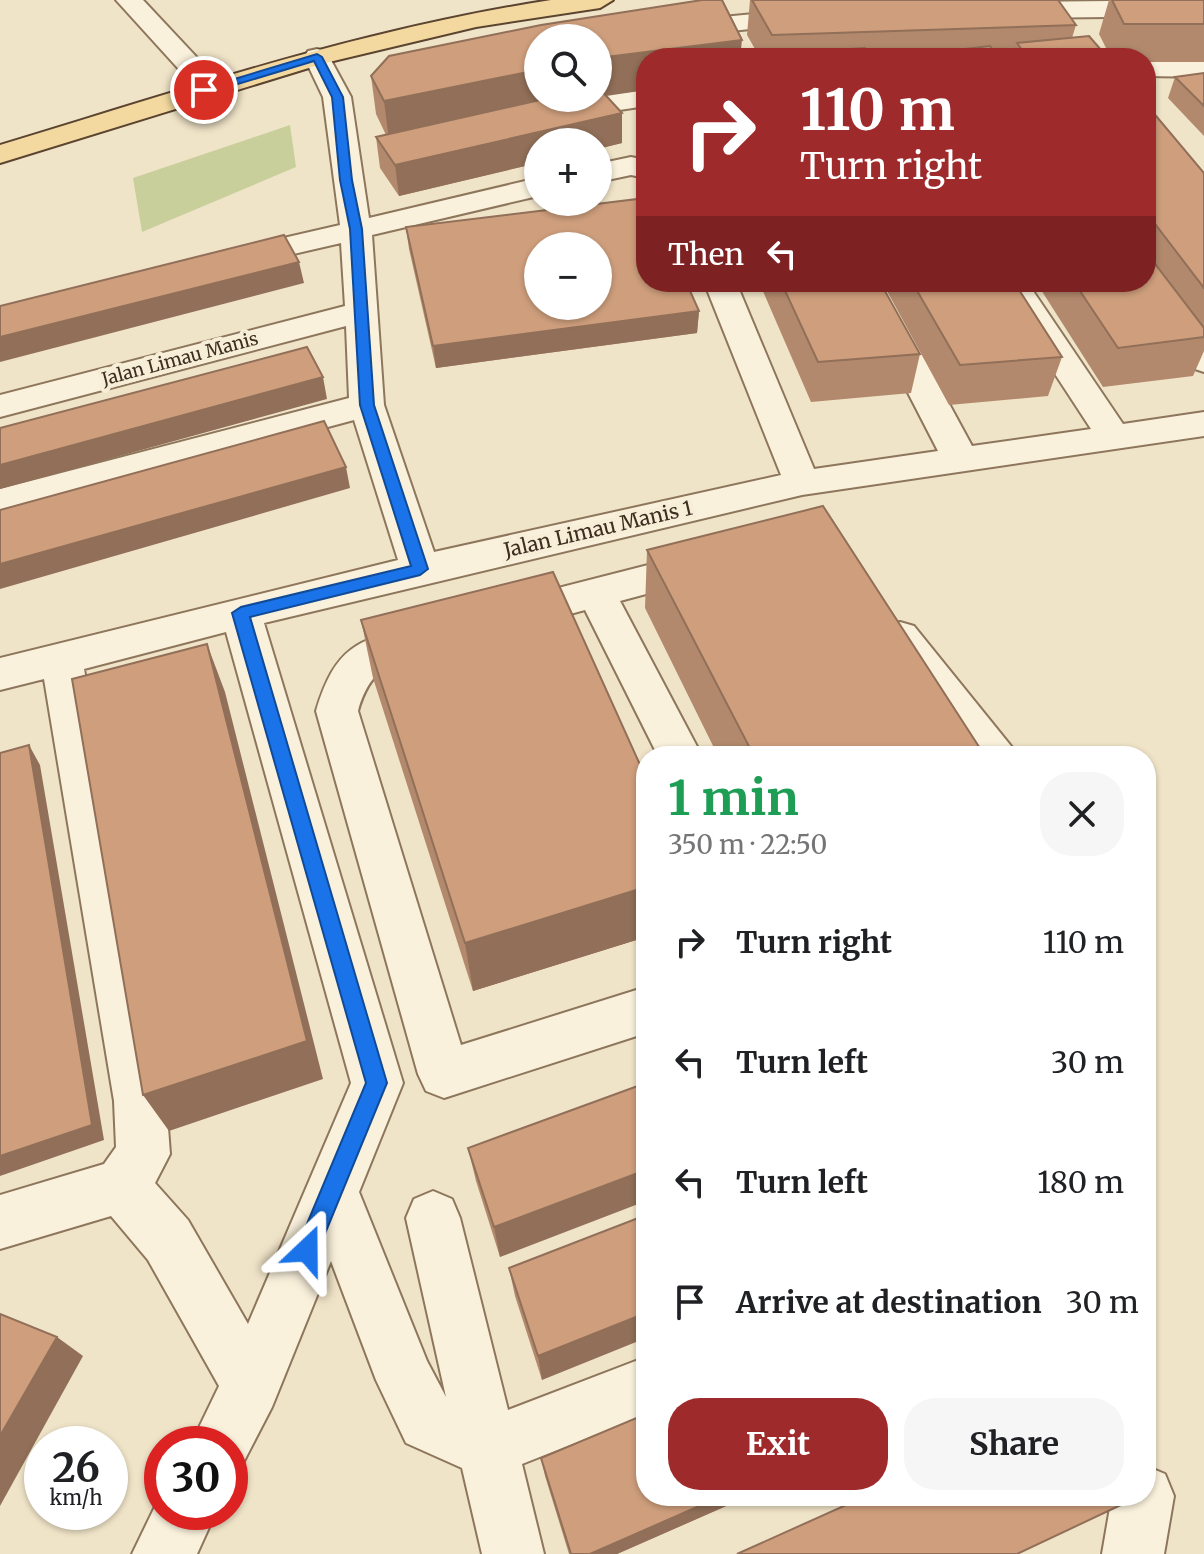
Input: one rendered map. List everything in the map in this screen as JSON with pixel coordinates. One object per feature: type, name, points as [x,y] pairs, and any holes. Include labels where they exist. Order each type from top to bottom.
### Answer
[{"type":"main road","points":[[0,130],[300,38],[463,0]]},
{"type":"main road","points":[[0,154],[317,57],[476,19],[600,0]]},
{"type":"street","points":[[129,0],[194,70]]},
{"type":"street","points":[[979,10],[1204,8]]},
{"type":"street","points":[[1039,9],[1060,33]]},
{"type":"street","points":[[612,38],[640,33],[734,36],[828,15]]},
{"type":"street","points":[[317,57],[350,93],[360,158],[356,229],[367,405],[420,569]]},
{"type":"street","points":[[1156,68],[1204,69]]},
{"type":"street","points":[[529,117],[636,100]]},
{"type":"street","points":[[612,170],[636,167]]},
{"type":"street","points":[[201,267],[524,190]]},
{"type":"street","points":[[723,292],[789,486],[806,523]]},
{"type":"street","points":[[872,292],[961,460]]},
{"type":"street","points":[[1018,292],[1114,437]]},
{"type":"street","points":[[1152,292],[1204,361]]},
{"type":"street","name":"Jalan Limau Manis","points":[[0,406],[360,312]]},
{"type":"street","points":[[0,502],[367,405]]},
{"type":"street","name":"Jalan Limau Manis 1","points":[[0,674],[420,569],[789,486],[1204,424]]},
{"type":"street","points":[[636,1013],[444,1074],[337,711],[347,677],[381,650],[746,553]]},
{"type":"street","points":[[596,593],[675,746]]},
{"type":"street","points":[[877,610],[989,746]]},
{"type":"street","points":[[230,1426],[251,1386],[377,1083],[241,613]]},
{"type":"street","points":[[0,1222],[121,1186],[143,1154],[140,1101],[61,657]]},
{"type":"street","points":[[121,1186],[168,1240],[251,1386]]},
{"type":"street","points":[[332,1192],[405,1380],[427,1422],[487,1448],[636,1390]]},
{"type":"street","points":[[433,1218],[513,1554]]},
{"type":"street","points":[[1133,1554],[1141,1506]]},
{"type":"street","points":[[163,1554],[176,1530]]},
{"type":"green space","points":[[290,125],[296,167],[142,232],[133,178]]},
{"type":"building","points":[[702,0],[722,0],[742,40],[678,48],[636,48],[636,53],[612,56],[612,24],[547,24]]},
{"type":"building","points":[[752,0],[1058,0],[1076,25],[772,35]]},
{"type":"building","points":[[1112,0],[1204,0],[1204,24],[1124,24]]},
{"type":"building","points":[[524,28],[524,73],[384,101],[371,76],[389,56]]},
{"type":"building","points":[[1089,36],[1099,48],[1021,48],[1017,43]]},
{"type":"building","points":[[1204,73],[1204,106],[1175,77]]},
{"type":"building","points":[[612,102],[622,113],[557,128],[524,128],[524,135],[395,165],[376,137],[524,104],[524,112],[612,112]]},
{"type":"building","points":[[1156,116],[1204,173],[1204,288],[1156,225]]},
{"type":"building","points":[[636,199],[636,292],[690,292],[699,311],[433,346],[406,227],[524,213],[524,216],[612,216],[612,202]]},
{"type":"building","points":[[284,235],[299,262],[0,337],[0,306]]},
{"type":"building","points":[[1156,265],[1204,328],[1204,337],[1118,348],[1081,292],[1156,292]]},
{"type":"building","points":[[786,292],[886,292],[920,354],[818,362]]},
{"type":"building","points":[[918,292],[1020,292],[1062,357],[960,365]]},
{"type":"building","points":[[307,347],[323,377],[0,465],[0,428]]},
{"type":"building","points":[[324,421],[346,467],[0,564],[0,510]]},
{"type":"building","points":[[823,506],[979,746],[749,746],[647,550]]},
{"type":"building","points":[[553,572],[636,756],[636,890],[465,943],[361,620]]},
{"type":"building","points":[[207,644],[307,1041],[143,1095],[72,679]]},
{"type":"building","points":[[29,745],[92,1125],[0,1156],[0,753]]},
{"type":"building","points":[[636,1087],[636,1174],[494,1227],[468,1148]]},
{"type":"building","points":[[636,1219],[636,1317],[538,1356],[509,1268]]},
{"type":"building","points":[[0,1314],[57,1337],[0,1436]]},
{"type":"building","points":[[636,1418],[636,1506],[699,1506],[590,1554],[571,1554],[541,1458]]},
{"type":"building","points":[[844,1506],[1119,1506],[1017,1554],[737,1554]]},
{"type":"route","points":[[204,90],[317,57],[337,97],[346,180],[356,229],[367,405],[420,569],[241,613],[377,1083],[307,1250]]}]
